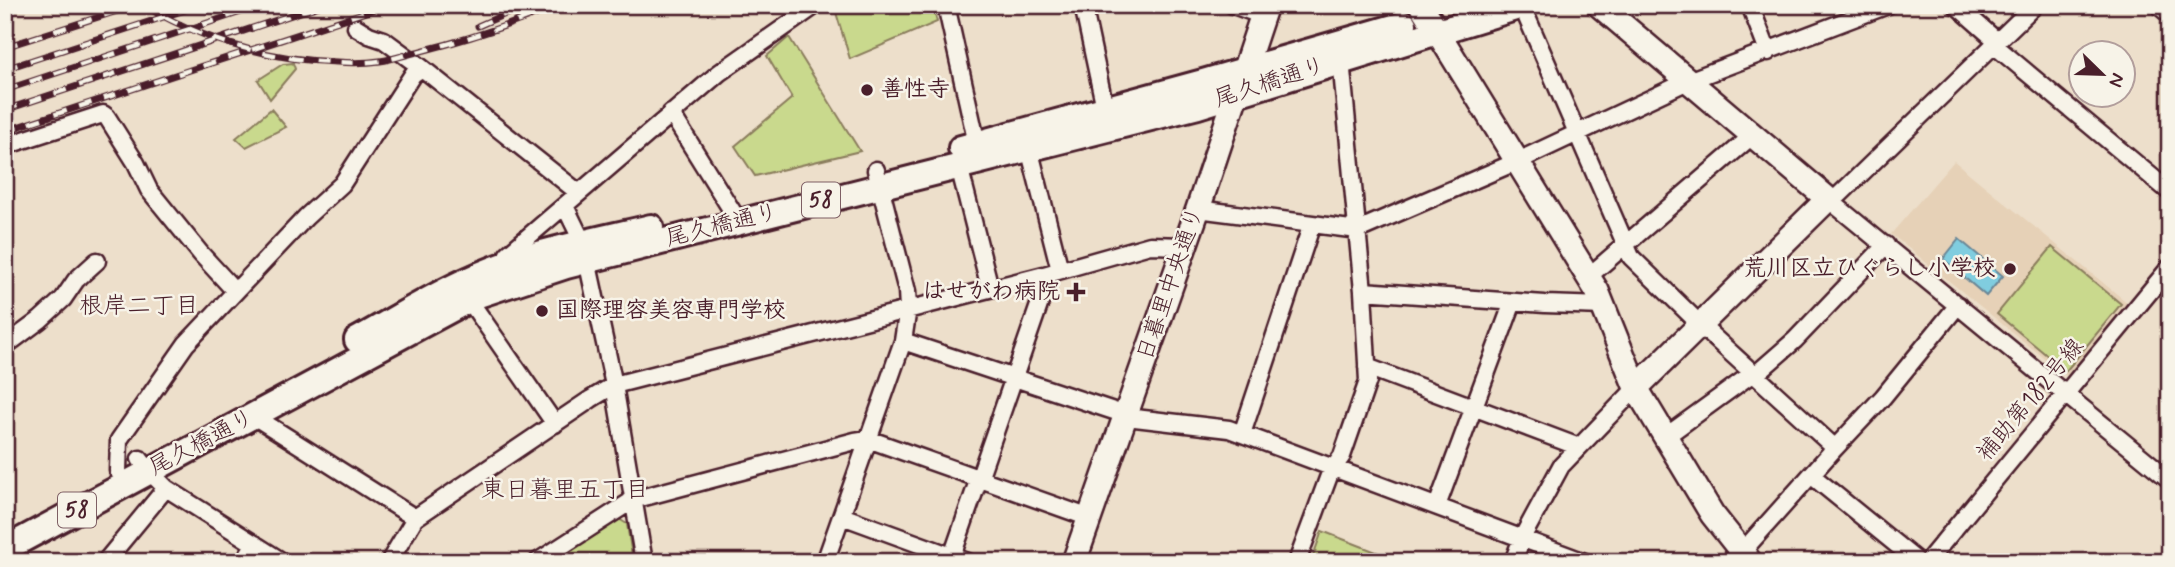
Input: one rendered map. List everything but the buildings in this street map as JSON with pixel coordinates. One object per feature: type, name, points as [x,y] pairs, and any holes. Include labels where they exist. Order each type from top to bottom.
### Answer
[{"type":"main road","name":"尾久橋通り","points":[[878,177],[959,166],[1198,106],[1241,81],[1468,5]]},
{"type":"main road","name":"尾久橋通り","points":[[5,550],[470,279],[508,265],[585,252],[878,177],[977,144],[1105,108],[1341,61],[1429,18],[1523,6]]},
{"type":"main road","name":"尾久橋通り","points":[[5,530],[143,472],[469,300],[585,252]]},
{"type":"street","points":[[508,265],[508,254],[671,113],[719,73],[816,5]]},
{"type":"street","points":[[946,5],[977,144]]},
{"type":"street","points":[[1083,5],[1105,108]]},
{"type":"street","points":[[1233,5],[1264,10]]},
{"type":"street","points":[[1599,5],[1830,201],[2170,480]]},
{"type":"street","points":[[1750,5],[1768,52]]},
{"type":"street","points":[[1198,209],[1358,230],[1518,161],[1689,81],[1888,5]]},
{"type":"street","points":[[1956,5],[1996,43],[2170,192]]},
{"type":"street","points":[[1513,562],[1522,538],[1561,466],[1636,388],[2035,5]]},
{"type":"street","points":[[2158,5],[2170,15]]},
{"type":"street","points":[[1523,6],[1631,257],[1835,448]]},
{"type":"street","name":"日暮里中央通り","points":[[1074,562],[1198,209],[1264,10]]},
{"type":"street","points":[[1429,18],[1589,276],[1604,306],[1636,388],[1712,514],[1746,557],[1811,475],[1883,397],[1958,306]]},
{"type":"street","points":[[356,27],[384,40],[422,68],[579,194]]},
{"type":"street","points":[[1297,562],[1329,473],[1342,456],[1368,381],[1358,230],[1341,61]]},
{"type":"street","points":[[283,562],[143,472],[119,440],[187,344],[306,216],[342,184],[413,74],[422,68]]},
{"type":"street","points":[[671,113],[734,214]]},
{"type":"street","points":[[5,146],[103,114],[149,190],[235,291]]},
{"type":"street","points":[[1589,276],[1753,135]]},
{"type":"street","points":[[951,559],[1052,272],[1029,148]]},
{"type":"street","points":[[959,166],[990,288]]},
{"type":"street","points":[[825,562],[903,341],[908,308],[907,292],[878,177]]},
{"type":"street","points":[[565,206],[585,252],[614,385],[644,562]]},
{"type":"street","points":[[1242,434],[1312,224]]},
{"type":"street","points":[[389,562],[415,518],[614,385],[1150,245],[1185,246]]},
{"type":"street","points":[[1665,437],[1754,374],[1795,340],[1886,245]]},
{"type":"street","points":[[5,346],[63,299],[76,280],[97,261]]},
{"type":"street","name":"補助第182号線","points":[[1927,562],[2170,267]]},
{"type":"street","points":[[1363,291],[1604,306]]},
{"type":"street","points":[[469,300],[555,424]]},
{"type":"street","points":[[1437,506],[1513,302]]},
{"type":"street","points":[[903,341],[1135,418],[1229,429],[1585,562]]},
{"type":"street","points":[[1367,367],[1579,447]]},
{"type":"street","points":[[253,415],[415,518]]},
{"type":"street","points":[[537,562],[633,500],[855,440],[868,439],[1090,518]]},
{"type":"street","points":[[105,562],[143,472]]},
{"type":"street","points":[[1811,475],[1918,562]]},
{"type":"street","points":[[842,516],[951,559],[968,562]]},
{"type":"street","points":[[243,562],[254,544]]},
{"type":"shaded area","name":"荒川区立ひぐらし小学校","points":[[1954,161],[2129,304],[2069,378],[1891,234]]},
{"type":"green space","points":[[840,5],[932,5],[937,22],[850,59],[835,9]]},
{"type":"green space","points":[[789,37],[860,151],[755,176],[735,146],[792,98],[767,56]]},
{"type":"green space","points":[[293,63],[295,69],[270,99],[258,80],[283,64]]},
{"type":"green space","points":[[271,109],[286,127],[246,147],[236,138]]},
{"type":"green space","points":[[2052,247],[2121,304],[2066,371],[1997,314]]},
{"type":"green space","points":[[619,519],[627,524],[633,562],[552,562]]},
{"type":"green space","points":[[1322,531],[1402,562],[1311,562]]},
{"type":"water","points":[[1959,239],[2003,276],[1986,296],[1943,259]]},
{"type":"railway","points":[[5,47],[136,5]]},
{"type":"railway","points":[[143,5],[189,28],[236,46],[286,57],[353,63],[385,60],[439,46],[491,31],[559,5]]},
{"type":"railway","points":[[5,69],[200,5]]},
{"type":"railway","points":[[5,90],[262,5]]},
{"type":"railway","points":[[5,110],[322,5]]},
{"type":"railway","points":[[5,131],[387,5]]},
{"type":"railway","points":[[478,26],[526,5]]},
{"type":"place","name":"善性寺","points":[[867,90]]},
{"type":"place","name":"荒川区立ひぐらし小学校","points":[[2010,269]]},
{"type":"place","name":"はせがわ病院","points":[[1076,292]]},
{"type":"place","name":"国際理容美容専門学校","points":[[542,311]]},
{"type":"district","name":"根岸二丁目","points":[[139,306]]},
{"type":"district","name":"東日暮里五丁目","points":[[565,490]]}]
